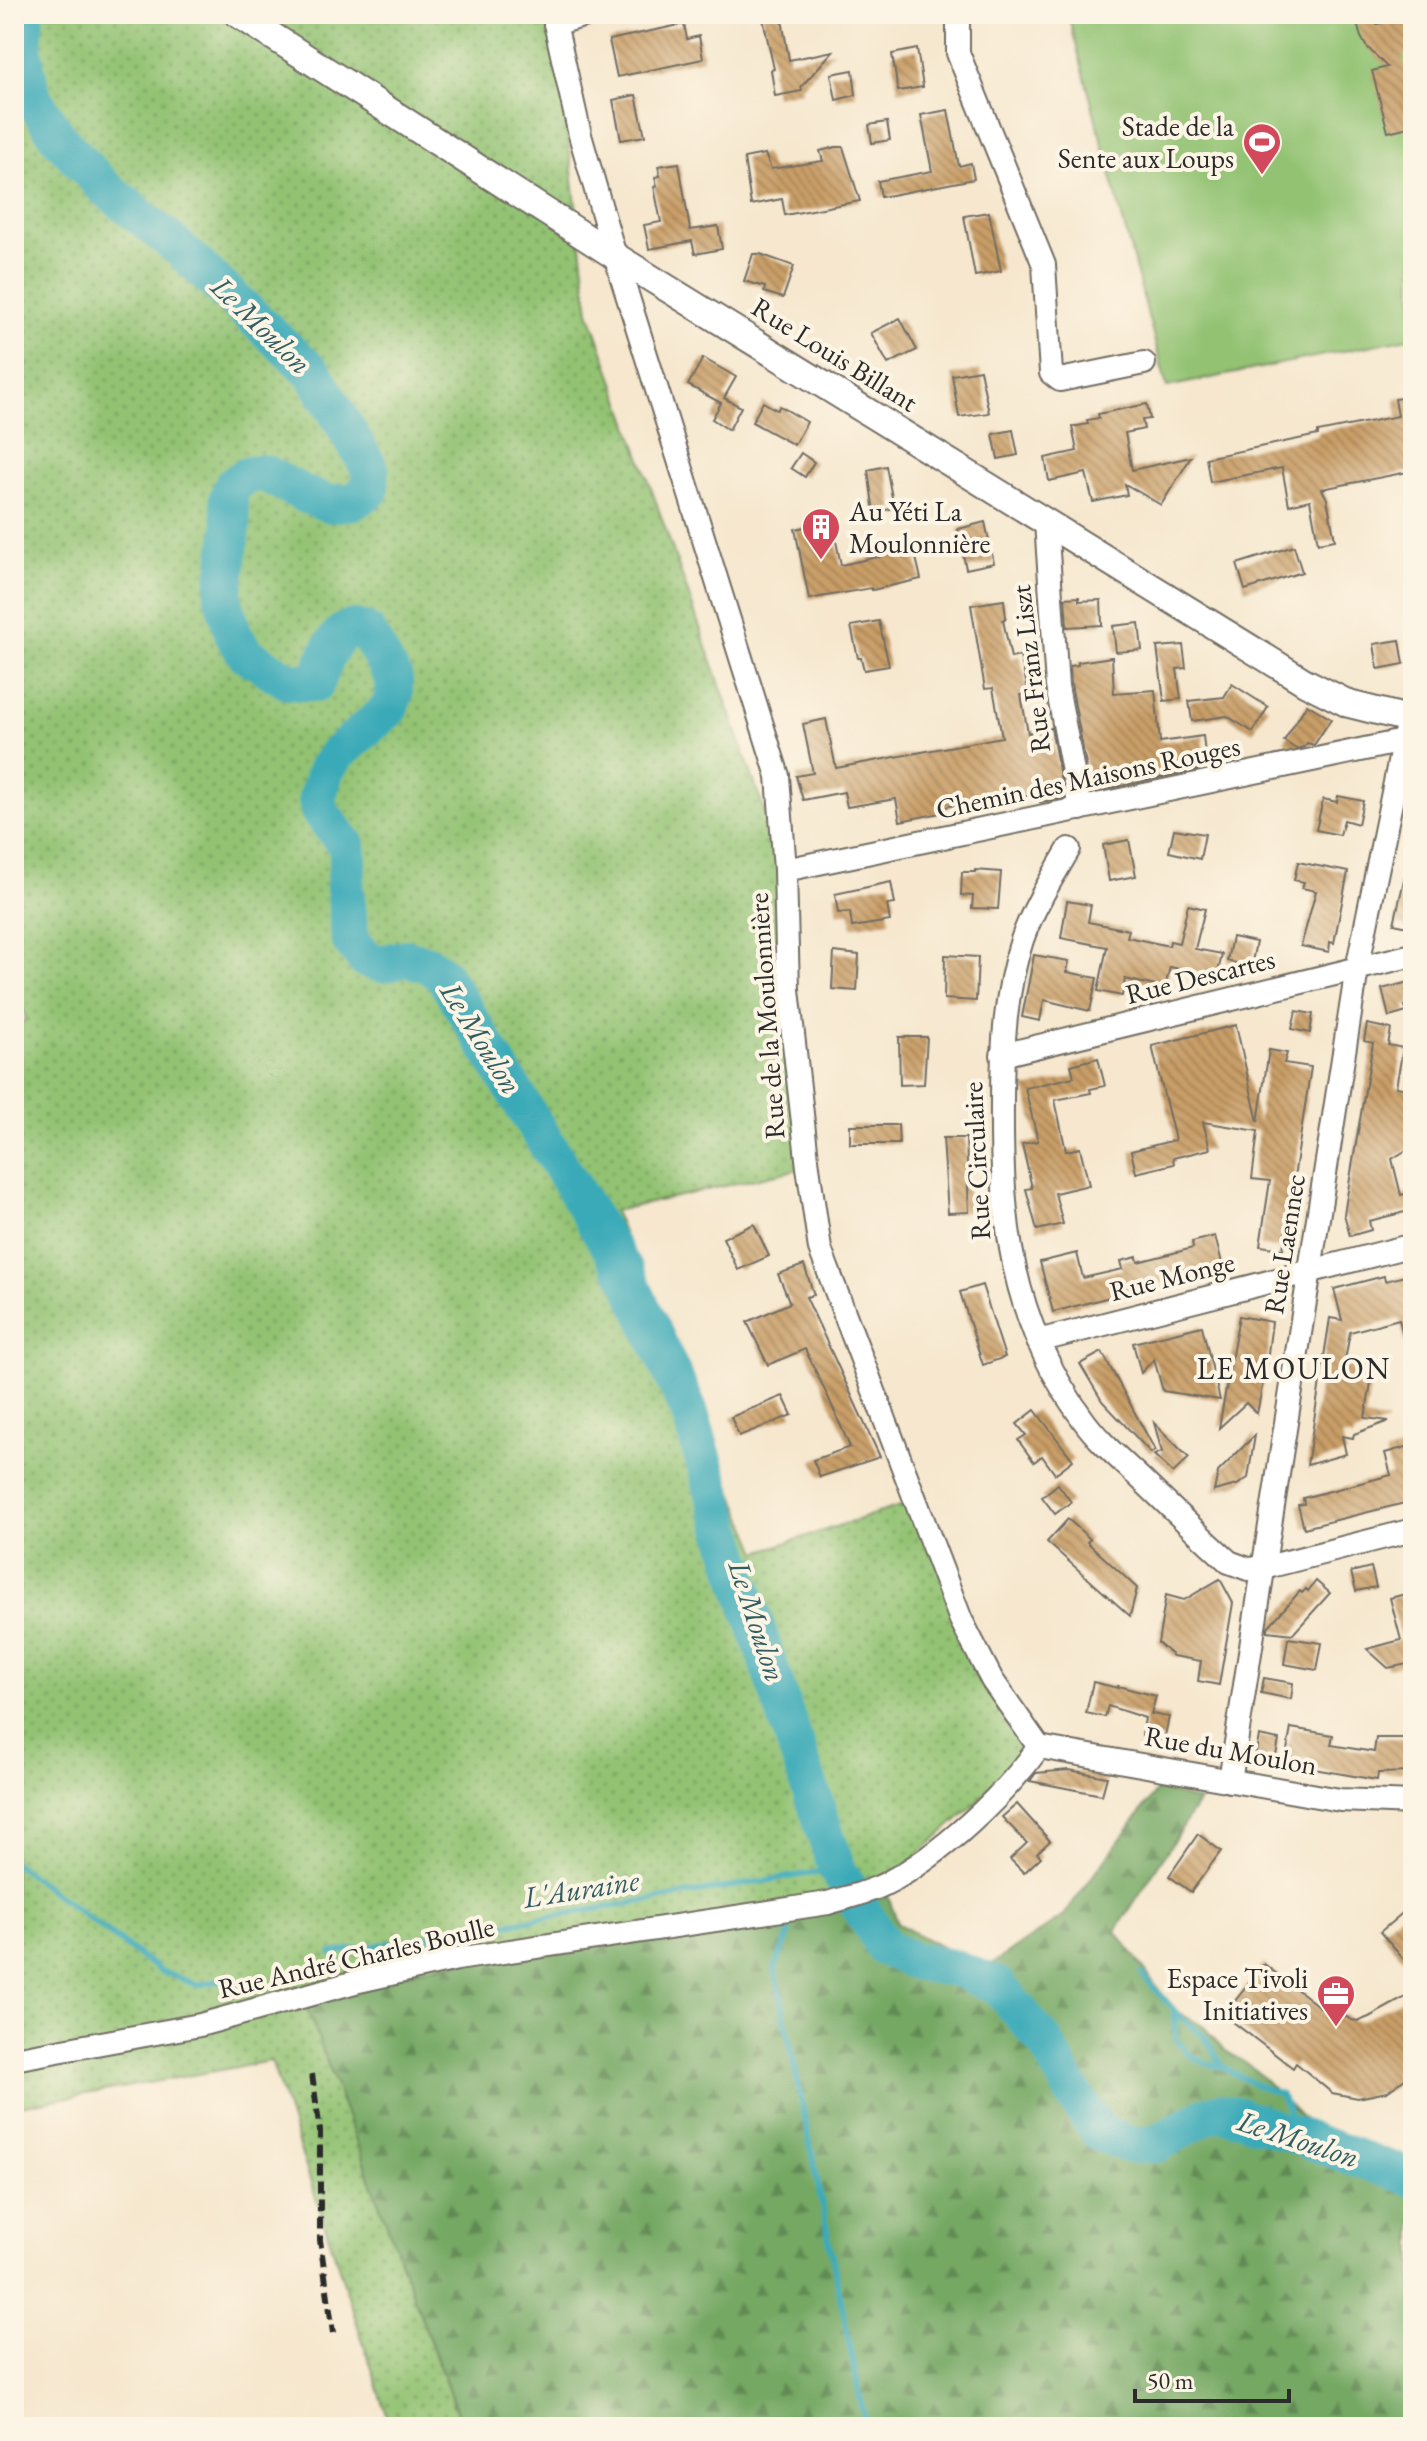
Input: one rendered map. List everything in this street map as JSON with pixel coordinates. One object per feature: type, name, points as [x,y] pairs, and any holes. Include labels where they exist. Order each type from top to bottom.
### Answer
[{"type":"street","name":"Rue Louis Billant","points":[[238,14],[615,256],[1305,682],[1349,704],[1408,727]]},
{"type":"street","points":[[554,19],[589,14]]},
{"type":"street","points":[[958,14],[958,53],[1044,265],[1051,373],[1060,380],[1144,363]]},
{"type":"street","name":"Rue de la Moulonnière","points":[[554,19],[580,135],[615,256],[778,776],[785,870],[788,990],[820,1249],[961,1620],[992,1680],[1039,1747]]},
{"type":"street","name":"Rue Franz Liszt","points":[[1046,522],[1057,686],[1080,809]]},
{"type":"street","name":"Chemin des Maisons Rouges","points":[[785,870],[1080,809],[1408,727]]},
{"type":"street","name":"Rue Laennec","points":[[1230,1781],[1357,969],[1408,727]]},
{"type":"street","name":"Rue Circulaire","points":[[1069,849],[1044,892],[1022,940],[1010,989],[1002,1055],[1001,1163],[1007,1235],[1019,1289],[1038,1341],[1057,1380],[1083,1421],[1229,1562],[1248,1569],[1263,1568]]},
{"type":"street","name":"Rue Descartes","points":[[1002,1055],[1413,955]]},
{"type":"street","name":"Rue Monge","points":[[1038,1341],[1413,1245]]},
{"type":"street","points":[[1263,1568],[1413,1530]]},
{"type":"street","name":"Rue du Moulon","points":[[1039,1747],[1340,1800],[1413,1803]]},
{"type":"street","name":"Rue André Charles Boulle","points":[[14,2059],[200,2025],[359,1981],[457,1959],[828,1903],[884,1885],[918,1866],[1021,1772],[1039,1747]]},
{"type":"green space","points":[[14,14],[553,14],[589,311],[785,870],[808,1167],[614,1211],[758,1552],[915,1501],[961,1620],[1039,1747],[884,1885],[308,2008],[462,2427],[391,2427],[271,2061],[14,2107],[14,1029],[26,1019],[14,984]]},
{"type":"green space","name":"Stade de la Sente aux Loups","points":[[1068,14],[1413,14],[1413,337],[1167,387]]},
{"type":"green space","points":[[1158,1789],[1199,1801],[1116,1931],[1173,2009],[1204,2027],[1223,2049],[1253,2068],[1305,2121],[1390,2153],[1413,2166],[1413,2427],[462,2427],[307,2008],[359,1981],[884,1885],[898,1924],[949,1951],[992,1964],[1062,1917]]},
{"type":"building","points":[[762,14],[781,14],[789,60],[833,51],[801,87],[802,91],[775,96],[771,70],[774,69]]},
{"type":"building","points":[[1354,14],[1374,14],[1377,24],[1404,16],[1413,50],[1413,53],[1402,56],[1413,96],[1413,126],[1388,132],[1372,71],[1387,67],[1366,46]]},
{"type":"building","points":[[684,24],[687,39],[699,36],[703,59],[617,77],[609,40]]},
{"type":"building","points":[[917,49],[923,87],[898,91],[892,54]]},
{"type":"building","points":[[853,70],[856,95],[836,100],[831,74]]},
{"type":"building","points":[[636,95],[645,136],[621,140],[613,100]]},
{"type":"building","points":[[948,110],[959,166],[971,163],[974,179],[881,197],[878,181],[932,171],[921,115]]},
{"type":"building","points":[[887,122],[890,140],[872,143],[869,125]]},
{"type":"building","points":[[843,147],[860,201],[785,215],[782,199],[751,205],[744,158],[765,154],[771,169],[823,161],[820,151]]},
{"type":"building","points":[[679,163],[690,230],[718,226],[722,249],[695,254],[692,241],[649,249],[644,225],[661,222],[654,187],[657,186],[655,177],[660,176],[658,166]]},
{"type":"building","points":[[989,212],[1001,271],[975,276],[964,216]]},
{"type":"building","points":[[753,254],[794,266],[783,298],[764,292],[765,287],[744,281]]},
{"type":"building","points":[[900,318],[917,350],[888,364],[871,333]]},
{"type":"building","points":[[703,358],[736,377],[724,398],[741,407],[729,430],[712,419],[721,403],[688,385]]},
{"type":"building","points":[[980,370],[989,413],[959,417],[952,375]]},
{"type":"building","points":[[1413,396],[1413,471],[1322,489],[1335,540],[1318,543],[1310,500],[1289,505],[1282,468],[1210,482],[1206,458],[1398,416],[1395,399]]},
{"type":"building","points":[[763,402],[777,410],[780,406],[807,422],[794,445],[752,422]]},
{"type":"building","points":[[1147,404],[1150,419],[1142,420],[1144,429],[1125,433],[1132,470],[1191,457],[1161,505],[1125,484],[1127,495],[1093,502],[1086,473],[1049,481],[1045,458],[1077,451],[1072,427],[1088,424],[1087,420],[1099,418],[1098,414]]},
{"type":"building","points":[[1013,430],[1018,455],[998,459],[993,434]]},
{"type":"building","points":[[801,453],[814,462],[805,477],[791,468]]},
{"type":"building","points":[[886,466],[894,508],[874,513],[868,470]]},
{"type":"building","points":[[832,522],[841,565],[914,549],[921,579],[809,599],[795,529]]},
{"type":"building","points":[[985,522],[994,563],[966,569],[958,529]]},
{"type":"building","points":[[1294,546],[1302,572],[1245,590],[1237,564]]},
{"type":"building","points":[[1079,597],[1079,601],[1101,600],[1102,625],[1067,627],[1065,598]]},
{"type":"building","points":[[1004,600],[1006,618],[1003,620],[1011,658],[1020,656],[1029,693],[1021,695],[1028,733],[1051,728],[1064,798],[1040,802],[1039,795],[1014,797],[1013,793],[945,807],[946,812],[900,821],[896,799],[847,807],[844,792],[803,800],[796,776],[813,773],[803,724],[826,719],[836,768],[1002,737],[993,688],[985,689],[971,605]]},
{"type":"building","points":[[879,621],[889,666],[864,670],[851,626]]},
{"type":"building","points":[[1139,623],[1142,650],[1116,652],[1113,626]]},
{"type":"building","points":[[1400,640],[1404,664],[1378,669],[1374,644]]},
{"type":"building","points":[[1183,645],[1186,668],[1177,669],[1181,699],[1164,701],[1157,647]]},
{"type":"building","points":[[1112,657],[1114,693],[1155,690],[1160,742],[1203,736],[1205,754],[1214,753],[1216,766],[1091,792],[1070,666]]},
{"type":"building","points":[[1232,684],[1268,707],[1253,732],[1227,716],[1192,721],[1189,701],[1224,697]]},
{"type":"building","points":[[1307,704],[1331,719],[1314,745],[1307,743],[1296,749],[1284,741]]},
{"type":"building","points":[[1338,796],[1363,801],[1358,824],[1344,820],[1340,835],[1316,830],[1323,799],[1337,802]]},
{"type":"building","points":[[1174,829],[1205,834],[1200,859],[1169,852]]},
{"type":"building","points":[[1129,840],[1136,876],[1109,881],[1103,845]]},
{"type":"building","points":[[1298,862],[1348,872],[1334,943],[1330,942],[1329,952],[1301,946],[1316,891],[1302,888],[1304,882],[1294,880]]},
{"type":"building","points":[[1406,871],[1413,872],[1413,928],[1394,924]]},
{"type":"building","points":[[962,872],[1001,872],[998,909],[972,908],[973,896],[961,895]]},
{"type":"building","points":[[891,882],[895,904],[887,905],[890,921],[852,927],[850,912],[838,913],[835,894]]},
{"type":"building","points":[[1067,901],[1091,905],[1088,922],[1129,930],[1127,937],[1169,946],[1170,941],[1179,943],[1188,905],[1205,909],[1195,949],[1222,954],[1217,977],[1170,967],[1165,988],[1125,979],[1122,996],[1098,991],[1107,947],[1061,938]]},
{"type":"building","points":[[1232,937],[1256,942],[1251,967],[1227,961]]},
{"type":"building","points":[[834,952],[859,955],[857,991],[832,989]]},
{"type":"building","points":[[945,955],[978,957],[976,1001],[944,999]]},
{"type":"building","points":[[1034,955],[1069,961],[1067,972],[1097,978],[1090,1011],[1044,1000],[1040,1021],[1022,1017]]},
{"type":"building","points":[[1413,981],[1413,999],[1410,1000],[1411,1005],[1405,1006],[1407,1012],[1389,1017],[1382,989]]},
{"type":"building","points":[[1296,1011],[1313,1014],[1310,1033],[1292,1029]]},
{"type":"building","points":[[1367,1024],[1391,1029],[1388,1045],[1403,1048],[1396,1087],[1413,1090],[1413,1146],[1392,1159],[1401,1195],[1413,1192],[1413,1210],[1369,1221],[1371,1230],[1350,1236],[1344,1214],[1373,1043],[1364,1041]]},
{"type":"building","points":[[1236,1025],[1258,1122],[1269,1050],[1287,1053],[1284,1063],[1311,1067],[1283,1249],[1260,1246],[1270,1181],[1252,1179],[1258,1131],[1203,1122],[1210,1149],[1173,1158],[1174,1164],[1136,1173],[1131,1151],[1175,1140],[1152,1046]]},
{"type":"building","points":[[899,1037],[927,1037],[924,1084],[900,1085]]},
{"type":"building","points":[[1098,1058],[1105,1086],[1090,1089],[1091,1093],[1055,1100],[1066,1151],[1080,1148],[1089,1185],[1055,1193],[1063,1224],[1037,1230],[1026,1189],[1032,1188],[1022,1144],[1038,1141],[1025,1088],[1074,1077],[1071,1065]]},
{"type":"building","points":[[850,1125],[898,1125],[899,1144],[850,1144]]},
{"type":"building","points":[[943,1138],[966,1138],[969,1212],[948,1213]]},
{"type":"building","points":[[754,1224],[769,1256],[738,1270],[723,1238]]},
{"type":"building","points":[[1215,1236],[1223,1267],[1053,1312],[1040,1262],[1077,1253],[1083,1278],[1123,1269],[1121,1261],[1137,1257],[1138,1262],[1193,1248],[1192,1242]]},
{"type":"building","points":[[804,1265],[814,1295],[806,1297],[880,1457],[820,1477],[813,1460],[850,1447],[829,1399],[805,1349],[768,1365],[747,1322],[790,1303],[778,1274]]},
{"type":"building","points":[[1413,1274],[1413,1351],[1407,1352],[1399,1319],[1350,1332],[1345,1361],[1374,1365],[1365,1418],[1389,1421],[1354,1434],[1353,1438],[1342,1436],[1346,1454],[1307,1465],[1330,1318],[1342,1320],[1334,1289],[1384,1276],[1385,1281]]},
{"type":"building","points":[[982,1285],[1005,1357],[983,1365],[960,1292]]},
{"type":"building","points":[[1239,1316],[1272,1322],[1267,1361],[1257,1414],[1246,1403],[1219,1428]]},
{"type":"building","points":[[1202,1326],[1220,1400],[1163,1391],[1154,1359],[1141,1373],[1133,1343]]},
{"type":"building","points":[[1102,1352],[1155,1450],[1151,1453],[1102,1401],[1080,1364]]},
{"type":"building","points":[[783,1396],[792,1415],[739,1436],[731,1417]]},
{"type":"building","points":[[1035,1410],[1073,1460],[1055,1474],[1042,1456],[1034,1462],[1018,1440],[1026,1435],[1017,1424]]},
{"type":"building","points":[[1154,1423],[1189,1458],[1173,1473],[1154,1455],[1162,1452]]},
{"type":"building","points":[[1255,1435],[1248,1478],[1237,1485],[1214,1491],[1218,1472]]},
{"type":"building","points":[[1413,1445],[1413,1501],[1304,1528],[1298,1505],[1304,1504],[1303,1498],[1391,1475],[1385,1453]]},
{"type":"building","points":[[1058,1484],[1071,1502],[1055,1514],[1042,1497]]},
{"type":"building","points":[[1068,1519],[1090,1539],[1087,1542],[1137,1588],[1130,1616],[1047,1542]]},
{"type":"building","points":[[1371,1567],[1376,1587],[1356,1591],[1351,1572]]},
{"type":"building","points":[[1220,1579],[1233,1603],[1219,1685],[1198,1681],[1201,1661],[1173,1656],[1158,1643],[1166,1595],[1184,1600]]},
{"type":"building","points":[[1316,1581],[1330,1593],[1293,1634],[1268,1631],[1268,1627],[1300,1591],[1308,1591]]},
{"type":"building","points":[[1413,1592],[1413,1663],[1388,1668],[1367,1649],[1401,1640],[1390,1598]]},
{"type":"building","points":[[1288,1638],[1322,1643],[1317,1670],[1284,1664]]},
{"type":"building","points":[[1264,1678],[1293,1683],[1291,1699],[1261,1693]]},
{"type":"building","points":[[1093,1682],[1156,1696],[1151,1714],[1169,1717],[1164,1740],[1142,1736],[1145,1718],[1108,1706],[1105,1717],[1086,1713]]},
{"type":"building","points":[[1291,1728],[1333,1735],[1331,1745],[1374,1752],[1376,1738],[1413,1738],[1413,1772],[1378,1773],[1377,1780],[1308,1768],[1310,1760],[1286,1756]]},
{"type":"building","points":[[1259,1736],[1279,1740],[1275,1761],[1255,1757]]},
{"type":"building","points":[[1069,1770],[1107,1777],[1102,1795],[1030,1781],[1036,1773]]},
{"type":"building","points":[[1017,1804],[1050,1841],[1037,1853],[1041,1857],[1024,1873],[1010,1859],[1027,1843],[1002,1817]]},
{"type":"building","points":[[1198,1834],[1221,1851],[1191,1892],[1169,1876]]},
{"type":"building","points":[[1413,1904],[1413,1970],[1380,1932]]},
{"type":"building","points":[[1264,1964],[1330,2015],[1335,2009],[1351,2020],[1369,2017],[1413,1993],[1413,2073],[1387,2092],[1358,2098],[1332,2093],[1296,2063],[1293,2068],[1224,2015]]},
{"type":"waterway","name":"Le Moulon","points":[[25,14],[23,51],[31,95],[58,137],[103,186],[180,249],[314,374],[370,469],[370,490],[354,501],[330,504],[266,474],[246,476],[233,485],[228,498],[232,525],[223,598],[234,636],[246,654],[288,681],[316,683],[325,659],[340,635],[357,628],[367,632],[394,679],[394,695],[389,709],[337,754],[326,769],[317,798],[319,811],[347,846],[345,886],[350,940],[365,959],[382,964],[406,958],[428,964],[443,975],[626,1273],[689,1411],[740,1579],[837,1869],[885,1948],[914,1961],[957,1969],[998,1986],[1045,2042],[1074,2095],[1100,2133],[1131,2145],[1157,2144],[1203,2117],[1218,2112],[1240,2116],[1413,2178]]},
{"type":"waterway","name":"L'Auraine","points":[[14,1863],[160,1971],[198,1985],[230,1978]]},
{"type":"waterway","name":"L'Auraine","points":[[331,1953],[837,1869]]},
{"type":"waterway","points":[[789,1933],[775,1968],[866,2427]]},
{"type":"waterway","points":[[1142,1974],[1181,2018],[1204,2036],[1223,2067]]},
{"type":"waterway","points":[[1173,2009],[1176,2038],[1187,2053],[1280,2094],[1289,2111],[1293,2135]]},
{"type":"railway","points":[[312,2074],[320,2131],[320,2240],[333,2333]]},
{"type":"place","name":"Stade de la Sente aux Loups","points":[[1262,176]]},
{"type":"place","name":"Au Yéti La Moulonnière","points":[[821,561]]},
{"type":"place","name":"Espace Tivoli Initiatives","points":[[1336,2028]]},
{"type":"district","name":"LE MOULON","points":[[1294,1369]]}]
